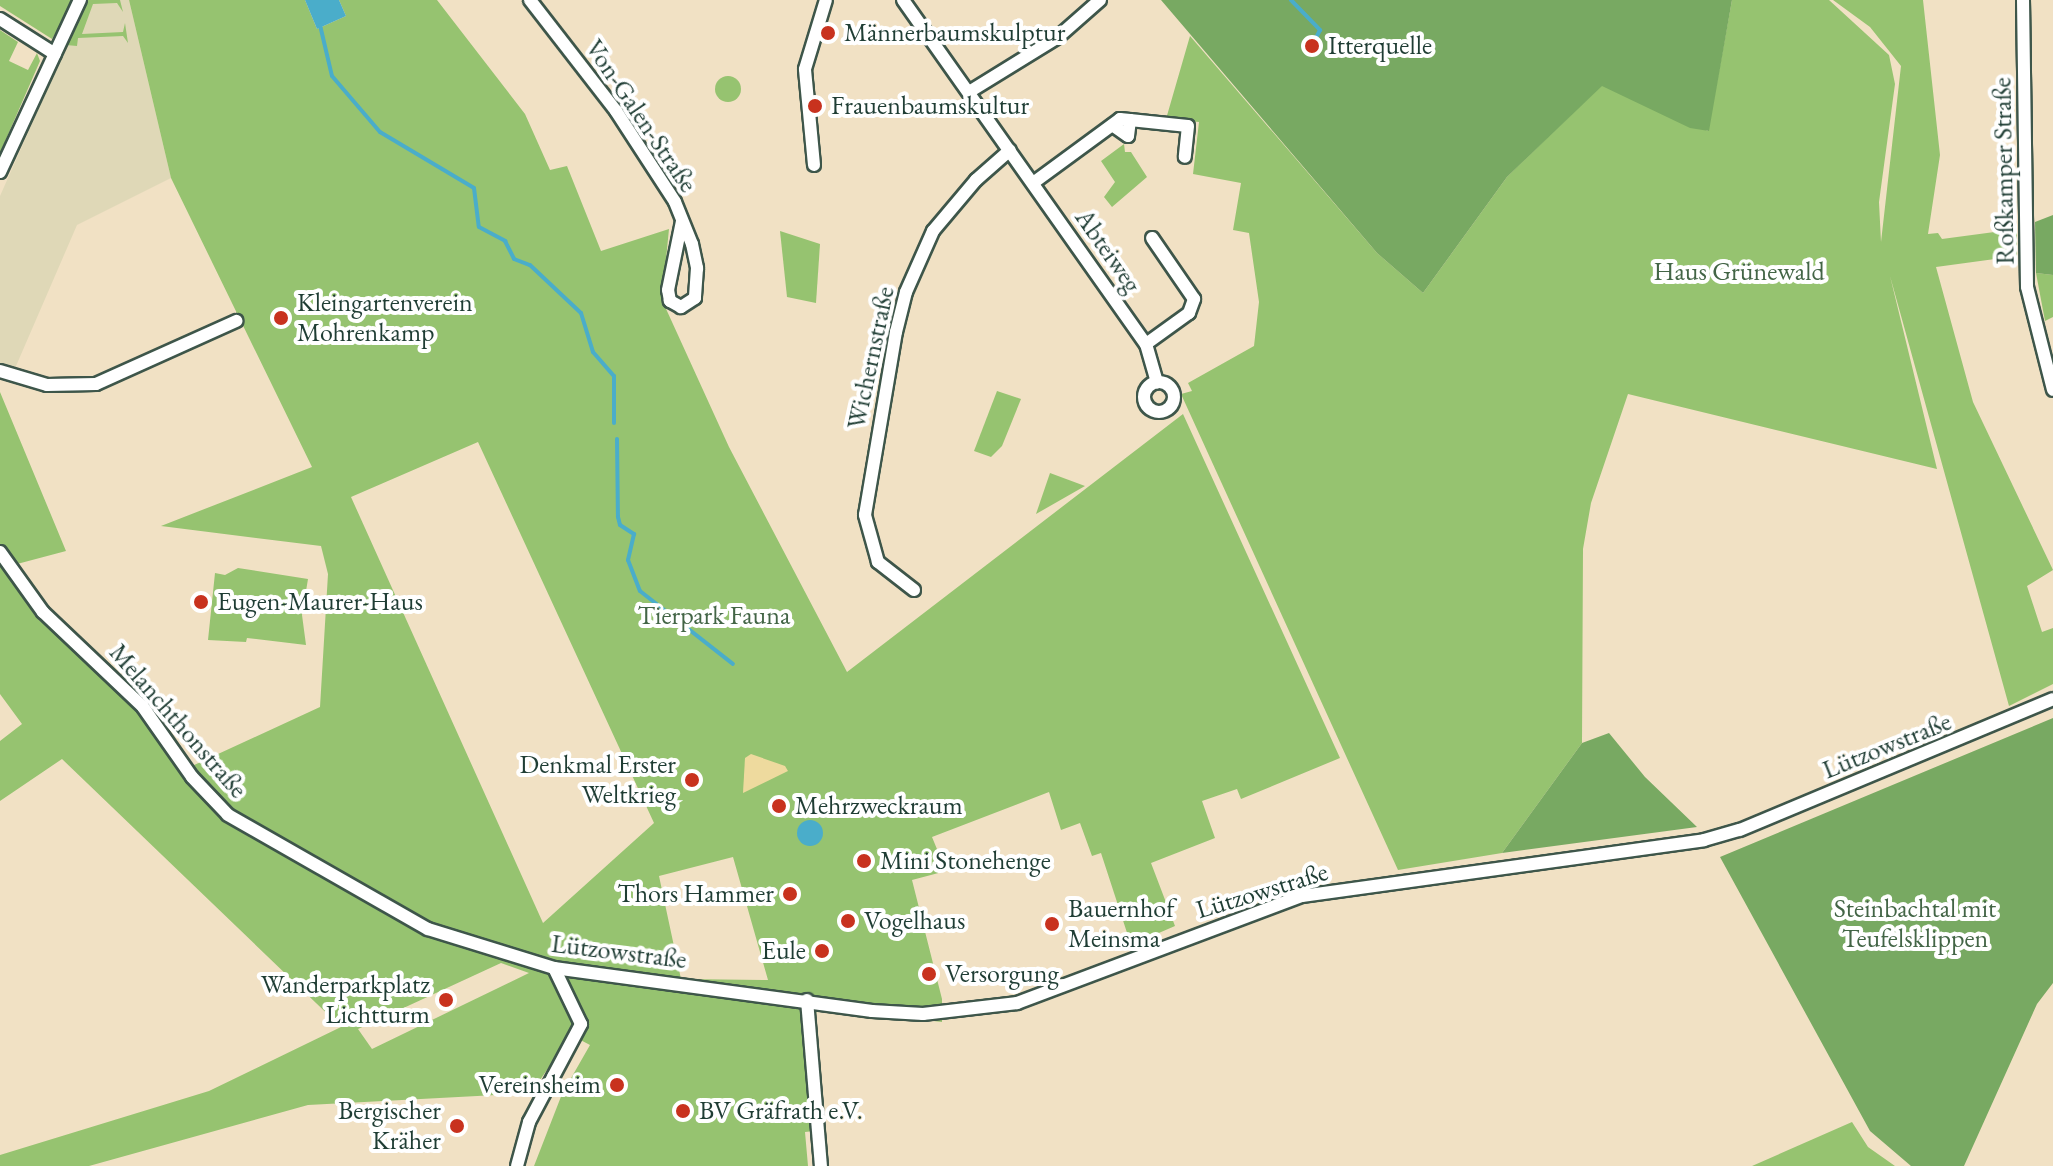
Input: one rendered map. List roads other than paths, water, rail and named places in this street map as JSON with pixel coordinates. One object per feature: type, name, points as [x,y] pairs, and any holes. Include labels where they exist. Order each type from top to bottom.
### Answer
[{"type":"street","points":[[0,172],[80,0]]},
{"type":"street","name":"Von-Galen-Straße","points":[[530,0],[616,111],[668,189],[682,221],[695,251],[695,298],[681,307],[670,301],[668,290],[682,221]]},
{"type":"street","points":[[814,165],[805,69],[826,0]]},
{"type":"street","name":"Abteiweg","points":[[903,0],[1146,344],[1157,382]]},
{"type":"street","points":[[969,92],[1058,37],[1100,0]]},
{"type":"street","name":"Roßkamper Straße","points":[[2023,0],[2027,287],[2037,342],[2053,390]]},
{"type":"street","points":[[0,19],[55,54]]},
{"type":"street","points":[[1033,183],[1112,125],[1130,120],[1188,126],[1185,157]]},
{"type":"street","name":"Wichernstraße","points":[[914,590],[878,562],[865,515],[896,332],[906,292],[933,231],[1010,150]]},
{"type":"street","name":"Abteiweg","points":[[1146,344],[1189,313],[1194,299],[1152,238]]},
{"type":"street","points":[[0,371],[34,383],[96,384],[236,321]]},
{"type":"street","points":[[2037,342],[2053,343]]},
{"type":"street","name":"Melanchthonstraße","points":[[0,552],[43,612],[143,707],[192,777],[228,815],[428,929],[527,962]]},
{"type":"street","name":"Lützowstraße","points":[[527,962],[554,968],[923,1014],[1017,1003],[1302,896],[1704,840],[1740,830],[2053,699]]},
{"type":"street","points":[[517,1166],[529,1122],[581,1024],[554,968]]},
{"type":"street","points":[[807,1000],[821,1166]]},
{"type":"water","points":[[305,0],[339,0],[346,16],[317,29]]},
{"type":"water","points":[[810,820],[819,824],[823,833],[819,842],[810,846],[801,842],[797,833],[801,824]]},
{"type":"waterway","points":[[1291,0],[1320,30],[1312,46]]},
{"type":"waterway","points":[[320,25],[332,76],[380,132],[474,188],[479,227],[505,241],[514,259],[530,265],[581,313],[593,352],[614,376],[614,423]]},
{"type":"waterway","points":[[617,439],[618,517],[620,525],[634,534],[628,560],[640,591],[733,664]]},
{"type":"place","name":"Männerbaumskulptur","points":[[828,33]]},
{"type":"place","name":"Itterquelle","points":[[1312,46]]},
{"type":"place","name":"Frauenbaumskultur","points":[[815,106]]},
{"type":"place","name":"Kleingartenverein Mohrenkamp","points":[[281,318]]},
{"type":"place","name":"Eugen-Maurer-Haus","points":[[201,602]]},
{"type":"place","name":"Denkmal Erster Weltkrieg","points":[[692,780]]},
{"type":"place","name":"Mehrzweckraum","points":[[779,806]]},
{"type":"place","name":"Mini Stonehenge","points":[[864,861]]},
{"type":"place","name":"Thors Hammer","points":[[790,894]]},
{"type":"place","name":"Vogelhaus","points":[[848,921]]},
{"type":"place","name":"Bauernhof Meinsma","points":[[1052,924]]},
{"type":"place","name":"Eule","points":[[822,951]]},
{"type":"place","name":"Versorgung","points":[[929,974]]},
{"type":"place","name":"Wanderparkplatz Lichtturm","points":[[446,1000]]},
{"type":"place","name":"Vereinsheim","points":[[617,1085]]},
{"type":"place","name":"BV Gräfrath e.V.","points":[[683,1111]]},
{"type":"place","name":"Bergischer Kräher","points":[[457,1126]]},
{"type":"park label","name":"Haus Grünewald","points":[[1739,272]]},
{"type":"park label","name":"Tierpark Fauna","points":[[714,616]]},
{"type":"park label","name":"Steinbachtal mit Teufelsklippen","points":[[1915,924]]}]
